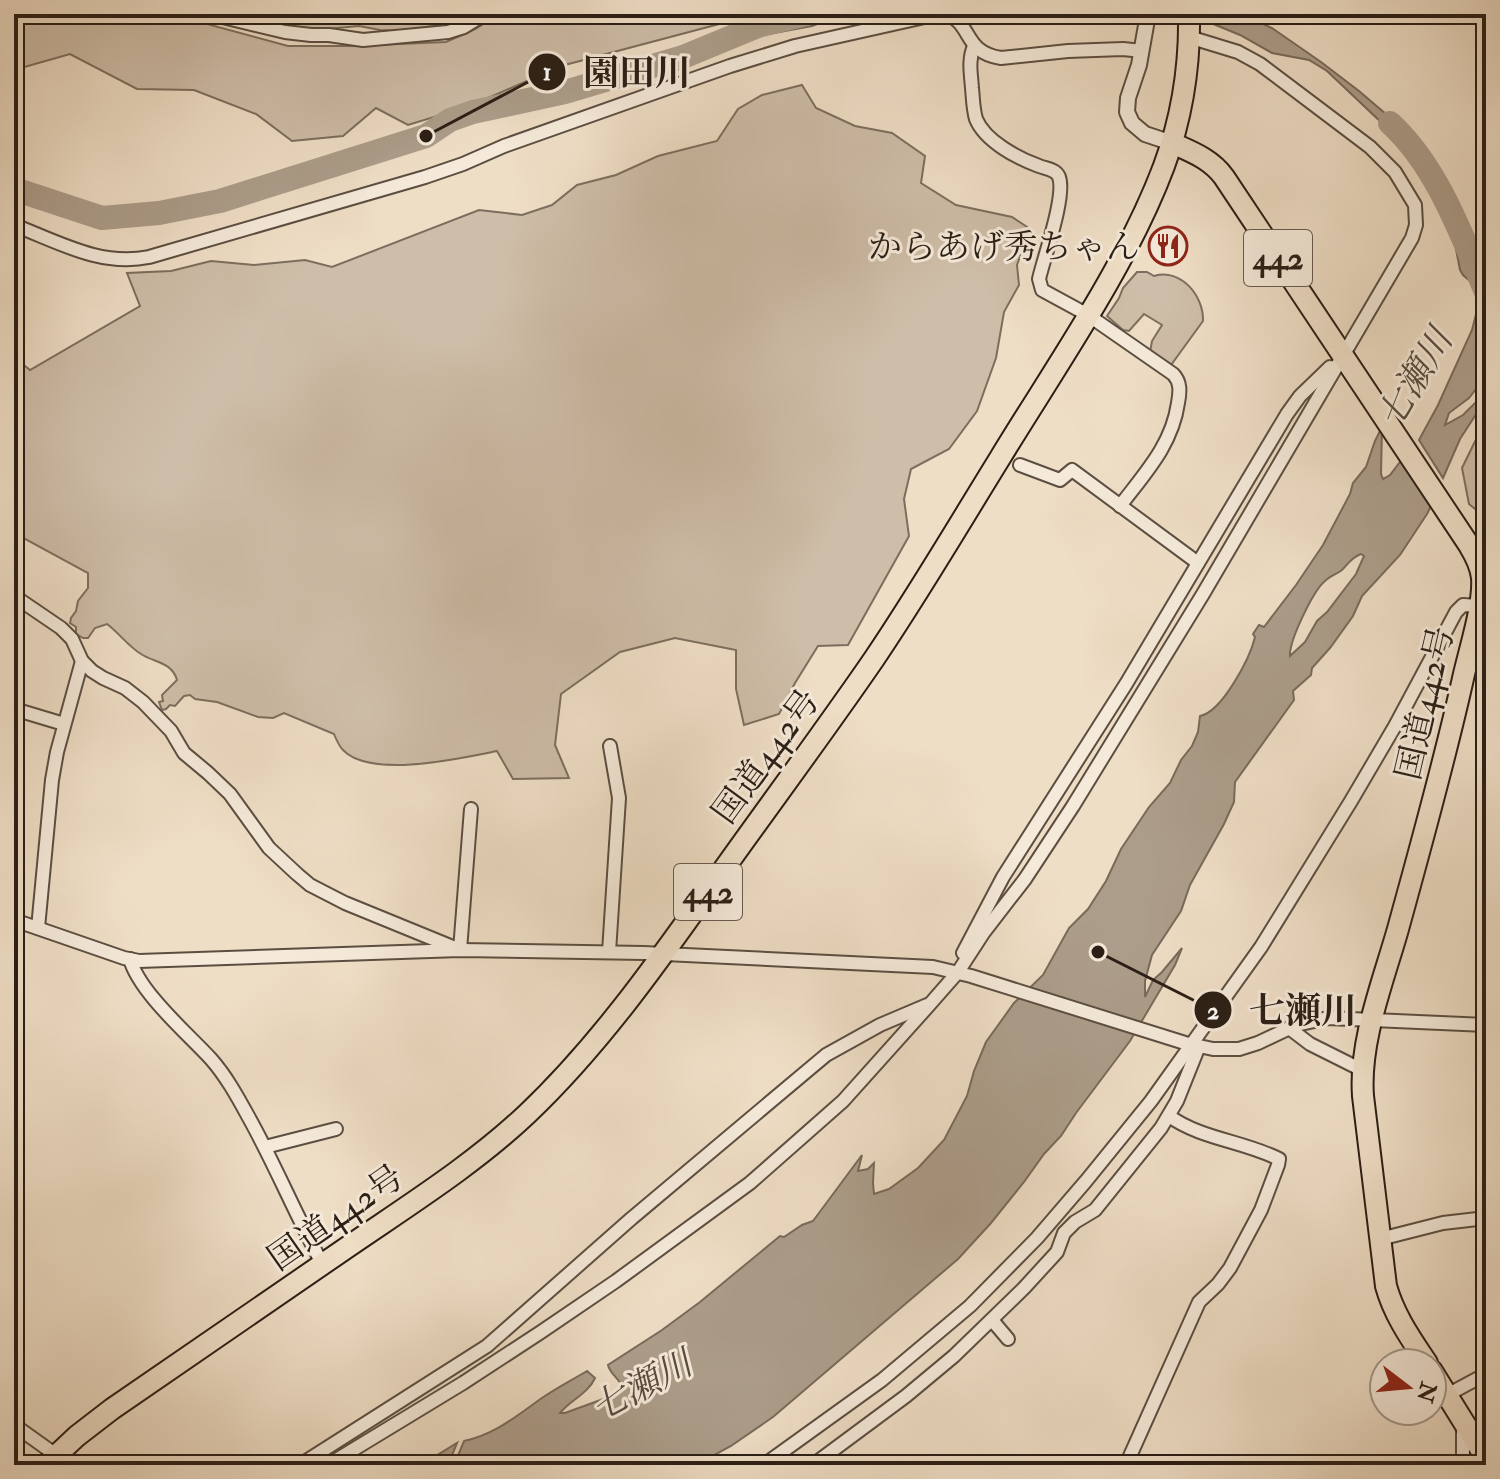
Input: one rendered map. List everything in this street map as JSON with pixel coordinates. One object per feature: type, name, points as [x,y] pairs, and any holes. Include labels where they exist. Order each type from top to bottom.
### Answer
[{"type":"highway","name":"国道442号","points":[[51,1460],[112,1409],[442,1182],[525,1116],[618,1014],[874,658],[1088,315],[1145,212],[1172,143],[1185,84],[1189,27]]},
{"type":"highway","name":"国道442号","points":[[1172,143],[1203,157],[1220,171],[1469,545],[1482,575],[1479,606],[1443,767],[1372,1020],[1362,1070],[1383,1266],[1390,1300],[1417,1347]]},
{"type":"highway","points":[[1448,1396],[1486,1458]]},
{"type":"street","points":[[210,14],[285,32],[363,40],[448,32],[464,27],[485,14]]},
{"type":"street","points":[[14,225],[68,248],[96,256],[126,260],[149,257],[425,177],[730,66],[795,46],[938,14]]},
{"type":"street","points":[[947,14],[959,21],[974,46],[985,54],[1001,58],[1093,50],[1142,51]]},
{"type":"street","points":[[1148,14],[1127,112],[1145,134],[1172,143]]},
{"type":"street","points":[[328,1465],[463,1383],[629,1272],[750,1183],[843,1101],[958,972],[1025,879],[1203,594],[1412,238],[1417,212],[1403,183],[1386,162],[1313,103],[1247,57],[1189,27]]},
{"type":"street","points":[[974,46],[970,62],[974,112],[980,125],[1003,147],[1032,164],[1055,172],[1059,177],[1058,208],[1039,279],[1042,290],[1088,315],[1173,374],[1178,381],[1177,410],[1169,437],[1161,454],[1120,506]]},
{"type":"street","points":[[958,972],[971,935],[1003,877],[1126,684],[1287,414],[1300,396],[1341,355]]},
{"type":"street","points":[[1020,465],[1060,480],[1072,470],[1198,563]]},
{"type":"street","points":[[14,596],[61,628],[72,639],[82,661],[99,676],[121,685],[143,702],[171,731],[184,753],[230,794],[269,848],[310,885],[345,903],[460,950]]},
{"type":"street","points":[[764,1465],[882,1380],[988,1289],[1086,1181],[1151,1101],[1261,947],[1319,856],[1395,726],[1456,612],[1463,605],[1479,606]]},
{"type":"street","points":[[38,928],[52,780],[82,661]]},
{"type":"street","points":[[14,709],[64,724]]},
{"type":"street","points":[[609,952],[619,798],[610,746]]},
{"type":"street","points":[[460,950],[471,809]]},
{"type":"street","points":[[14,920],[130,959],[150,961],[460,950],[609,952],[917,965],[958,972],[1220,1050],[1239,1049],[1306,1022],[1328,1018],[1485,1024]]},
{"type":"street","points":[[130,959],[134,971],[152,996],[224,1076],[265,1147],[323,1265]]},
{"type":"street","points":[[300,1465],[487,1346],[632,1218],[826,1055],[900,1015],[930,1004]]},
{"type":"street","points":[[1289,1028],[1327,1054],[1362,1070]]},
{"type":"street","points":[[813,1465],[954,1356],[1054,1256],[1064,1233],[1072,1224],[1095,1210],[1169,1116],[1177,1101],[1192,1044]]},
{"type":"street","points":[[1126,1465],[1199,1302],[1230,1268],[1261,1210],[1279,1159],[1257,1149],[1204,1134],[1169,1116]]},
{"type":"street","points":[[265,1147],[336,1129]]},
{"type":"street","points":[[1380,1239],[1443,1223],[1486,1218]]},
{"type":"street","points":[[992,1320],[1008,1339]]},
{"type":"street","points":[[1448,1394],[1486,1374]]},
{"type":"street","points":[[1463,1419],[1463,1465]]},
{"type":"street","points":[[14,1425],[51,1460]]},
{"type":"shaded area","points":[[14,14],[170,14],[288,46],[350,46],[446,42],[493,18],[518,14],[757,14],[561,66],[470,106],[408,125],[376,108],[343,136],[292,141],[256,114],[194,90],[137,89],[70,54],[14,70]]},
{"type":"shaded area","points":[[277,14],[458,14],[439,25],[402,31],[359,26],[326,29],[275,26]]},
{"type":"shaded area","points":[[802,85],[816,108],[855,126],[892,133],[925,156],[921,183],[956,205],[1012,217],[1030,229],[1017,265],[1019,285],[1004,312],[996,358],[977,411],[949,449],[911,469],[904,499],[909,536],[848,645],[818,646],[779,714],[744,725],[736,689],[736,650],[675,638],[620,652],[561,694],[555,745],[569,778],[513,779],[497,751],[417,764],[374,763],[356,759],[343,750],[334,734],[284,713],[273,718],[258,717],[190,695],[184,696],[175,706],[170,705],[162,710],[159,702],[163,701],[162,695],[177,680],[171,670],[136,651],[107,624],[95,628],[88,638],[76,634],[76,627],[70,623],[78,601],[88,588],[88,573],[14,533],[14,357],[30,370],[140,306],[127,273],[171,271],[211,261],[254,265],[305,260],[332,267],[479,210],[522,215],[552,205],[577,185],[616,175],[658,156],[717,141],[738,109],[762,95]]},
{"type":"shaded area","points":[[1137,272],[1182,280],[1200,302],[1203,321],[1171,365],[1165,366],[1150,352],[1152,341],[1162,325],[1144,314],[1129,331],[1123,330],[1107,316],[1123,288]]},
{"type":"shaded area","points":[[1486,419],[1486,518],[1469,504],[1462,468]]},
{"type":"water","points":[[797,14],[891,14],[828,20],[812,26],[726,42],[683,57],[721,39]]},
{"type":"water","points":[[1189,14],[1241,14],[1272,28],[1321,62],[1408,133],[1413,158],[1456,205],[1468,266],[1483,279],[1486,270],[1486,376],[1469,398],[1449,413],[1445,425],[1463,415],[1477,401],[1486,399],[1460,439],[1443,478],[1419,440],[1472,330],[1480,299],[1477,287],[1460,270],[1454,230],[1446,207],[1384,125],[1327,71],[1309,60],[1272,53],[1240,35]]},
{"type":"water","points":[[1382,427],[1383,479],[1403,458],[1433,502],[1400,555],[1362,596],[1353,616],[1312,668],[1311,675],[1293,691],[1294,700],[1235,782],[1234,802],[1224,824],[1190,885],[1181,911],[1152,955],[1145,981],[1145,997],[1153,980],[1182,948],[1130,1041],[1061,1136],[991,1223],[958,1259],[773,1417],[696,1465],[454,1465],[464,1441],[496,1429],[587,1371],[595,1378],[592,1384],[560,1413],[606,1398],[622,1387],[608,1365],[700,1302],[780,1236],[784,1237],[813,1221],[862,1155],[858,1171],[868,1169],[874,1163],[874,1194],[889,1189],[918,1168],[944,1140],[967,1096],[986,1042],[1014,1003],[1043,975],[1069,928],[1088,909],[1106,881],[1121,849],[1149,807],[1170,783],[1192,746],[1200,716],[1226,695],[1247,658],[1255,637],[1253,634],[1259,625],[1264,627],[1323,545],[1353,483],[1366,467]],"holes":[[[1364,556],[1356,574],[1317,621],[1305,642],[1290,656],[1297,628],[1320,586],[1355,557]]]},
{"type":"water","points":[[457,1443],[448,1465],[421,1465]]},
{"type":"waterway","points":[[14,189],[102,218],[159,213],[220,201],[426,136],[450,120],[473,112],[565,92],[683,57],[758,26],[806,14]]},
{"type":"waterway","points":[[1390,123],[1407,140],[1434,180],[1486,292]]},
{"type":"place","name":"園田川","points":[[426,136]]},
{"type":"place","name":"からあげ秀ちゃん","points":[[1168,246]]},
{"type":"place","name":"七瀬川","points":[[1098,952]]}]
